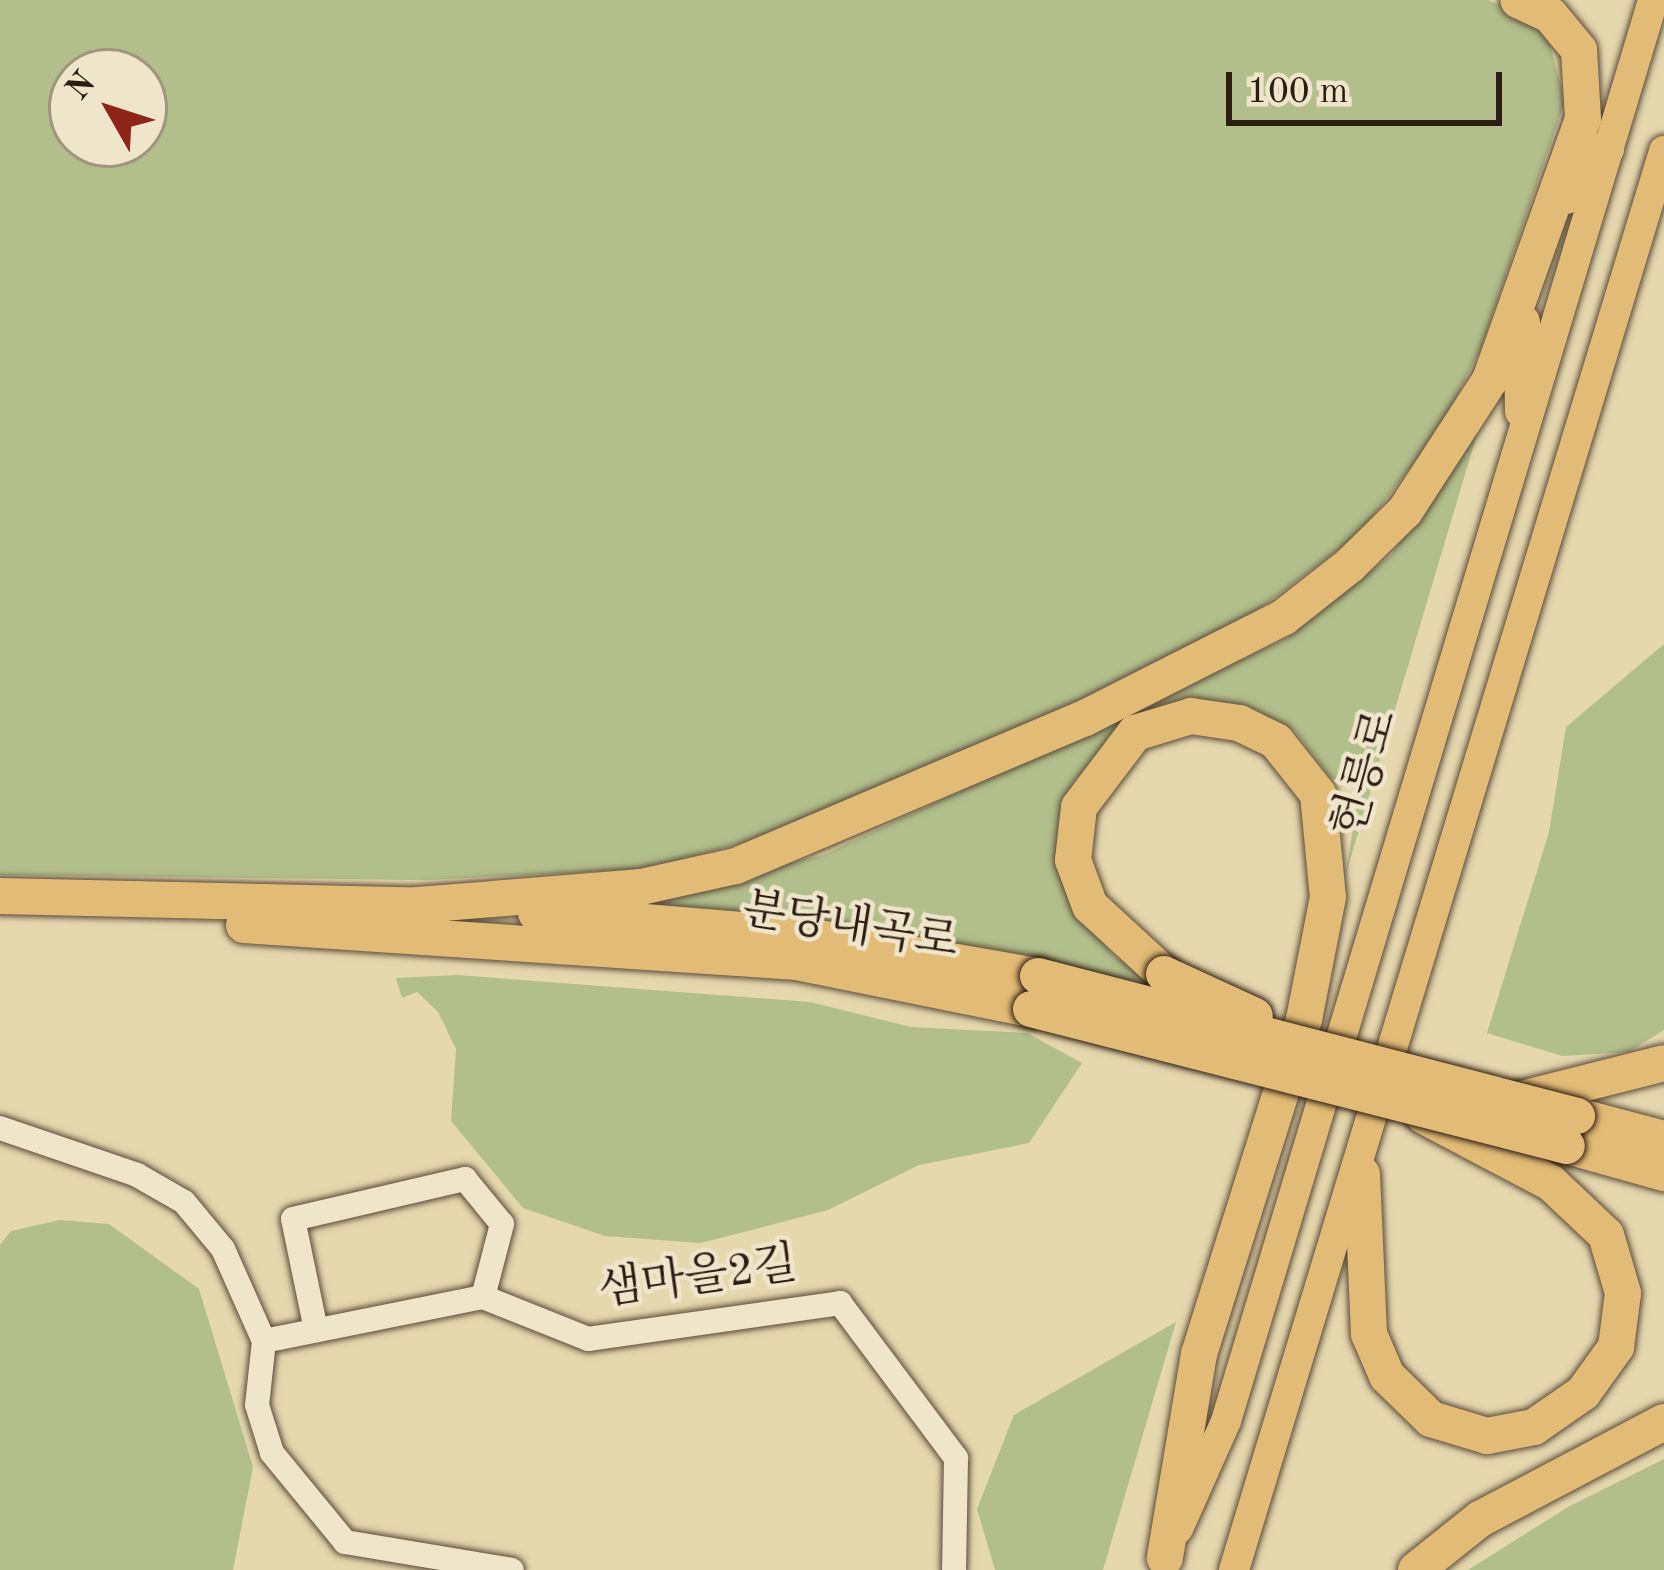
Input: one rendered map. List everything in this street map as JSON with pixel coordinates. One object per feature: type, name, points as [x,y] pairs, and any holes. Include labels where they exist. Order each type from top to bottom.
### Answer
[{"type":"highway","points":[[418,904],[641,887],[736,866],[883,811],[1284,617],[1405,511],[1490,380],[1522,301],[1552,213],[1587,83],[1569,33],[1518,0]]},
{"type":"highway","points":[[1552,213],[1606,149]]},
{"type":"highway","points":[[1522,301],[1522,411]]},
{"type":"highway","points":[[1164,1564],[1199,1354],[1311,1032],[1330,871],[1318,794],[1253,728],[1167,719],[1125,740],[1084,793],[1072,846],[1085,896],[1146,963],[1311,1032]]},
{"type":"highway","name":"분당내곡로","points":[[0,896],[418,904],[802,935],[1034,993],[1420,1115],[1576,1116],[1664,1173]]},
{"type":"highway","name":"분당내곡로","points":[[0,919],[636,946],[1034,993],[1311,1032],[1664,1139]]},
{"type":"highway","points":[[1576,1116],[1664,1063]]},
{"type":"highway","points":[[1362,1174],[1369,1334],[1387,1376],[1431,1419],[1487,1436],[1534,1427],[1583,1393],[1616,1347],[1623,1294],[1606,1235],[1552,1183],[1420,1115]]},
{"type":"highway","points":[[1417,1570],[1480,1519],[1664,1422]]},
{"type":"main road","name":"헌릉로","points":[[1164,1564],[1226,1421],[1522,411],[1653,0]]},
{"type":"main road","points":[[1234,1570],[1362,1174],[1664,152]]},
{"type":"street","points":[[0,1128],[184,1202],[223,1249],[263,1341],[257,1405],[272,1453],[345,1541],[512,1570]]},
{"type":"street","points":[[263,1341],[483,1298],[502,1224],[465,1179],[293,1219],[316,1330]]},
{"type":"street","name":"샘마을2길","points":[[483,1298],[588,1339],[840,1303],[956,1458],[954,1570]]},
{"type":"green space","points":[[0,0],[1488,0],[1526,15],[1549,41],[1565,101],[1481,348],[1440,429],[1359,534],[1236,626],[852,814],[644,869],[427,880],[0,875]]},
{"type":"green space","points":[[1478,431],[1345,877],[1360,786],[1331,778],[1295,731],[1252,708],[1210,701],[1118,731],[1076,779],[1063,808],[1069,897],[1114,957],[1167,987],[925,938],[629,902],[823,855],[1286,639],[1391,555]]},
{"type":"green space","points":[[1664,644],[1664,1030],[1629,1052],[1562,1056],[1487,1033],[1549,832],[1566,727]]},
{"type":"green space","points":[[457,975],[810,1002],[911,1027],[1027,1033],[1082,1063],[1029,1143],[919,1165],[828,1210],[701,1243],[605,1236],[523,1208],[451,1121],[456,1049],[438,1012],[417,992],[402,998],[396,978]]},
{"type":"green space","points":[[60,1220],[109,1224],[199,1289],[253,1467],[233,1570],[0,1570],[0,1245],[11,1231]]},
{"type":"green space","points":[[1176,1322],[1103,1570],[995,1570],[977,1509],[1014,1415]]},
{"type":"green space","points":[[1664,1459],[1664,1570],[1468,1570],[1568,1507]]}]
